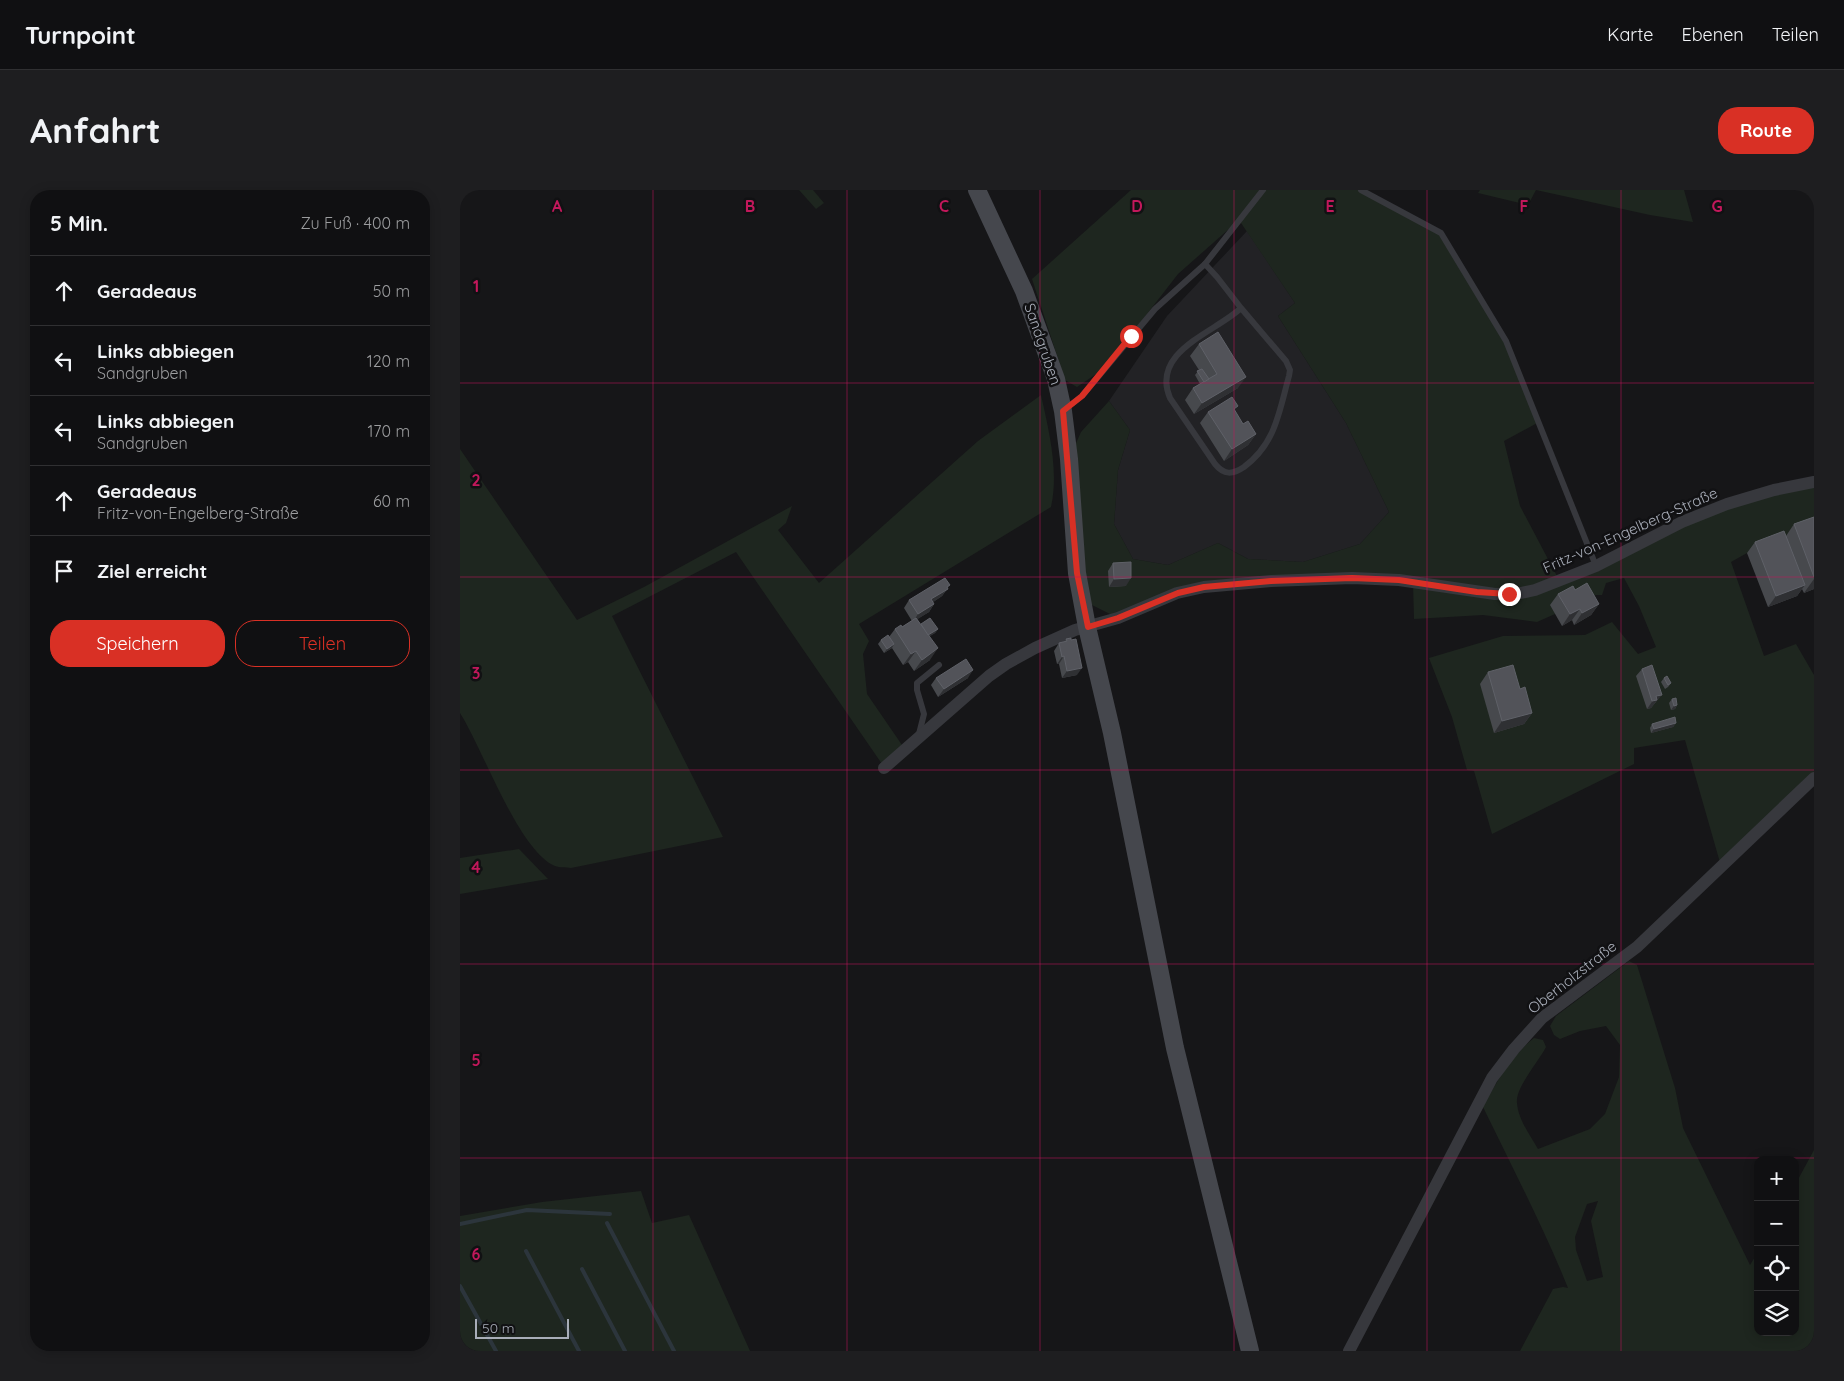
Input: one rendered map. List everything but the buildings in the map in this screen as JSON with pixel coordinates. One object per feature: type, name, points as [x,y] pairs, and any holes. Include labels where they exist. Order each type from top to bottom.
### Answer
[{"type":"street","name":"Sandgruben","points":[[977,190],[1024,291],[1056,379],[1063,411],[1077,573],[1112,732],[1175,1048],[1250,1351]]},
{"type":"street","name":"Fritz-von-Engelberg-Straße","points":[[1088,627],[1118,618],[1178,593],[1204,587],[1352,578],[1399,580],[1477,592],[1509,594],[1535,590],[1596,566],[1682,522],[1727,504],[1774,490],[1814,482]]},
{"type":"street","points":[[884,768],[989,676],[1006,664],[1043,644],[1075,630],[1088,627]]},
{"type":"street","name":"Oberholzstraße","points":[[1349,1351],[1492,1078],[1514,1049],[1542,1018],[1637,947],[1814,778]]},
{"type":"lane","points":[[1063,411],[1082,396],[1155,309],[1205,264],[1263,190]]},
{"type":"lane","points":[[1361,190],[1441,233],[1506,341],[1596,566]]},
{"type":"lane","points":[[1205,264],[1218,277],[1286,362],[1290,370],[1273,432],[1265,448],[1242,469],[1229,474],[1221,471],[1210,457],[1170,398],[1167,382],[1169,370],[1174,359],[1182,349],[1241,308]]},
{"type":"lane","points":[[918,738],[924,714],[917,690],[917,683],[939,665]]},
{"type":"shaded area","points":[[799,190],[813,190],[824,203],[816,209]]},
{"type":"shaded area","points":[[1131,190],[1361,190],[1441,233],[1506,341],[1539,422],[1504,441],[1520,506],[1559,580],[1727,504],[1814,482],[1814,528],[1747,553],[1731,562],[1764,656],[1796,644],[1814,675],[1814,776],[1721,866],[1685,740],[1634,748],[1634,764],[1492,834],[1474,771],[1467,770],[1452,717],[1429,658],[1503,636],[1585,635],[1612,622],[1638,654],[1656,647],[1639,606],[1624,578],[1606,583],[1602,595],[1579,595],[1555,614],[1537,622],[1483,615],[1414,619],[1413,582],[1204,587],[1118,618],[1082,600],[1069,459],[1081,432],[1109,401],[1130,430],[1118,470],[1114,524],[1133,559],[1168,565],[1218,543],[1248,559],[1303,562],[1360,544],[1389,512],[1346,423],[1278,316],[1295,303],[1239,220],[1178,274],[1105,368],[1077,387],[1065,380],[1032,279]]},
{"type":"shaded area","points":[[1480,190],[1536,190],[1528,205],[1478,193]]},
{"type":"shaded area","points":[[1536,190],[1684,190],[1693,222],[1650,215]]},
{"type":"shaded area","points":[[1247,231],[1295,303],[1278,316],[1346,423],[1389,512],[1360,544],[1303,562],[1248,559],[1218,543],[1168,565],[1133,559],[1114,524],[1118,470],[1130,430],[1109,401],[1167,316]]},
{"type":"shaded area","points":[[1041,395],[1050,437],[1053,465],[1054,479],[1051,507],[859,624],[869,641],[863,654],[867,694],[902,745],[882,764],[736,552],[612,616],[723,837],[571,868],[555,866],[541,856],[515,820],[460,713],[460,449],[577,620],[644,587],[792,506],[786,523],[778,530],[819,583],[978,441]]},
{"type":"shaded area","points":[[519,849],[548,879],[460,894],[460,858]]},
{"type":"shaded area","points":[[1629,961],[1637,965],[1675,1088],[1683,1128],[1750,1265],[1754,1258],[1754,1336],[1799,1336],[1799,1178],[1814,1150],[1814,1351],[1520,1351],[1553,1289],[1568,1288],[1538,1219],[1483,1107],[1511,1061],[1534,1038],[1543,1040],[1546,1047],[1523,1082],[1517,1097],[1517,1103],[1522,1121],[1538,1149],[1590,1129],[1605,1114],[1619,1077],[1620,1045],[1606,1026],[1580,1031],[1560,1039],[1554,1035],[1550,1026],[1556,1016]],"holes":[[[1598,1201],[1591,1221],[1603,1277],[1587,1281],[1576,1250],[1575,1237],[1587,1204]]]},
{"type":"shaded area","points":[[641,1191],[652,1223],[689,1215],[750,1351],[460,1351],[460,1216],[542,1202]]},
{"type":"waterway","points":[[460,1224],[527,1210],[610,1214]]},
{"type":"waterway","points":[[607,1223],[674,1351]]},
{"type":"waterway","points":[[526,1251],[579,1351]]},
{"type":"waterway","points":[[582,1269],[625,1351]]},
{"type":"waterway","points":[[460,1286],[496,1351]]},
{"type":"route","points":[[1131,336],[1082,396],[1063,411],[1069,459],[1077,573],[1088,627],[1118,618],[1178,593],[1204,587],[1271,581],[1352,578],[1399,580],[1477,592],[1509,594]]}]
